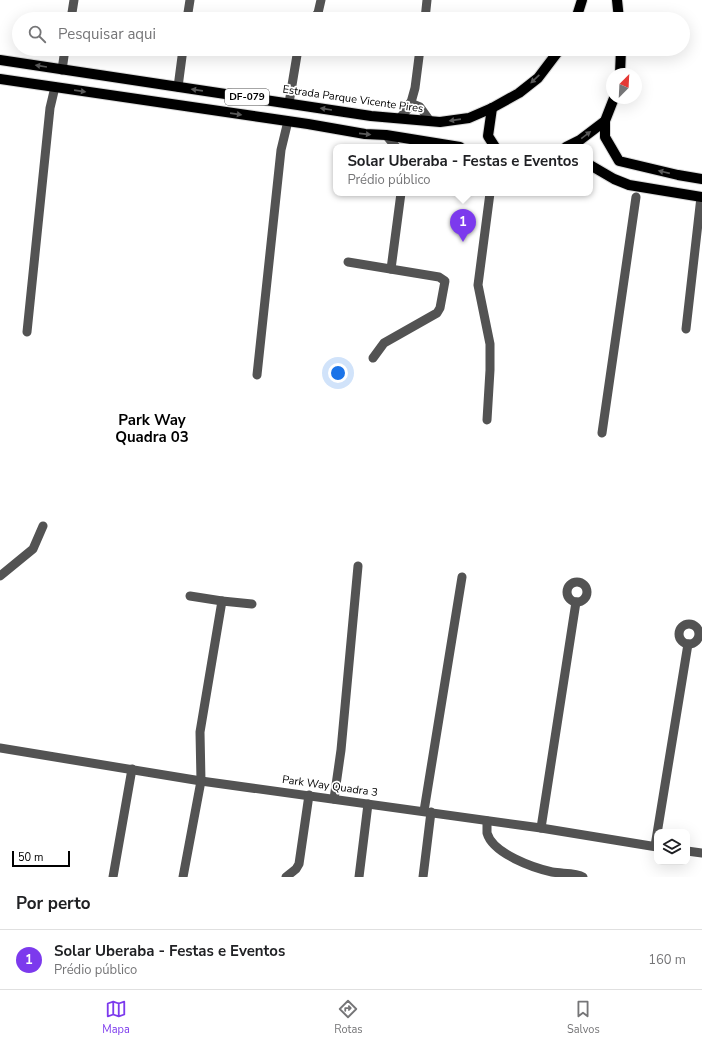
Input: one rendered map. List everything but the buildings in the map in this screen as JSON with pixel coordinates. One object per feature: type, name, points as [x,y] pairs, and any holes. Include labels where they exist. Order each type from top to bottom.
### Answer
[{"type":"main road","points":[[578,12],[582,0]]},
{"type":"main road","points":[[617,0],[618,12]]},
{"type":"main road","name":"Estrada Parque Vicente Pires","points":[[0,60],[371,116],[430,121],[469,118],[492,108],[519,93],[538,78],[555,56]]},
{"type":"main road","points":[[620,68],[621,56]]},
{"type":"main road","name":"DF-079","points":[[0,78],[365,134],[386,134],[417,143],[432,144]]},
{"type":"main road","points":[[612,104],[605,121],[605,137],[619,161],[702,179]]},
{"type":"main road","points":[[492,108],[488,136],[493,144]]},
{"type":"main road","points":[[572,144],[580,140],[605,121]]},
{"type":"main road","points":[[593,167],[614,179],[632,186],[702,197]]},
{"type":"street","points":[[71,12],[74,0]]},
{"type":"street","points":[[188,12],[190,0]]},
{"type":"street","points":[[318,12],[321,0]]},
{"type":"street","points":[[425,12],[427,0]]},
{"type":"street","points":[[62,70],[64,56]]},
{"type":"street","points":[[178,87],[182,56]]},
{"type":"street","points":[[289,103],[297,56]]},
{"type":"street","points":[[400,118],[410,106],[415,88],[419,56]]},
{"type":"street","points":[[27,332],[50,108],[55,87]]},
{"type":"street","points":[[410,103],[420,107],[430,121]]},
{"type":"street","points":[[257,375],[281,150],[288,121]]},
{"type":"street","points":[[386,134],[394,144]]},
{"type":"street","points":[[602,433],[636,197],[632,186]]},
{"type":"street","points":[[636,197],[645,188]]},
{"type":"street","points":[[391,269],[401,196]]},
{"type":"street","points":[[487,420],[490,344],[478,285],[490,196]]},
{"type":"street","points":[[686,329],[702,197]]},
{"type":"street","points":[[348,262],[439,276],[444,279],[440,308],[437,313],[384,343],[373,358]]},
{"type":"street","points":[[0,576],[33,549],[43,526]]},
{"type":"street","points":[[334,799],[341,750],[358,566]]},
{"type":"street","points":[[423,877],[427,812],[462,577]]},
{"type":"street","points":[[190,596],[252,604]]},
{"type":"street","points":[[183,877],[201,781],[200,732],[222,600]]},
{"type":"street","points":[[541,828],[576,602]]},
{"type":"street","points":[[659,829],[688,644]]},
{"type":"street","name":"Park Way Quadra 3","points":[[0,748],[201,781],[487,820],[654,846]]},
{"type":"street","points":[[113,877],[132,769]]},
{"type":"street","points":[[286,877],[299,873],[309,795]]},
{"type":"street","points":[[359,877],[368,804]]},
{"type":"street","points":[[487,820],[488,834],[497,846],[510,856],[527,865],[540,869],[583,877]]},
{"type":"street","points":[[690,851],[702,853]]},
{"type":"place","name":"Solar Uberaba - Festas e Eventos","points":[[463,242]]},
{"type":"district","name":"Park Way Quadra 03","points":[[152,428]]}]
